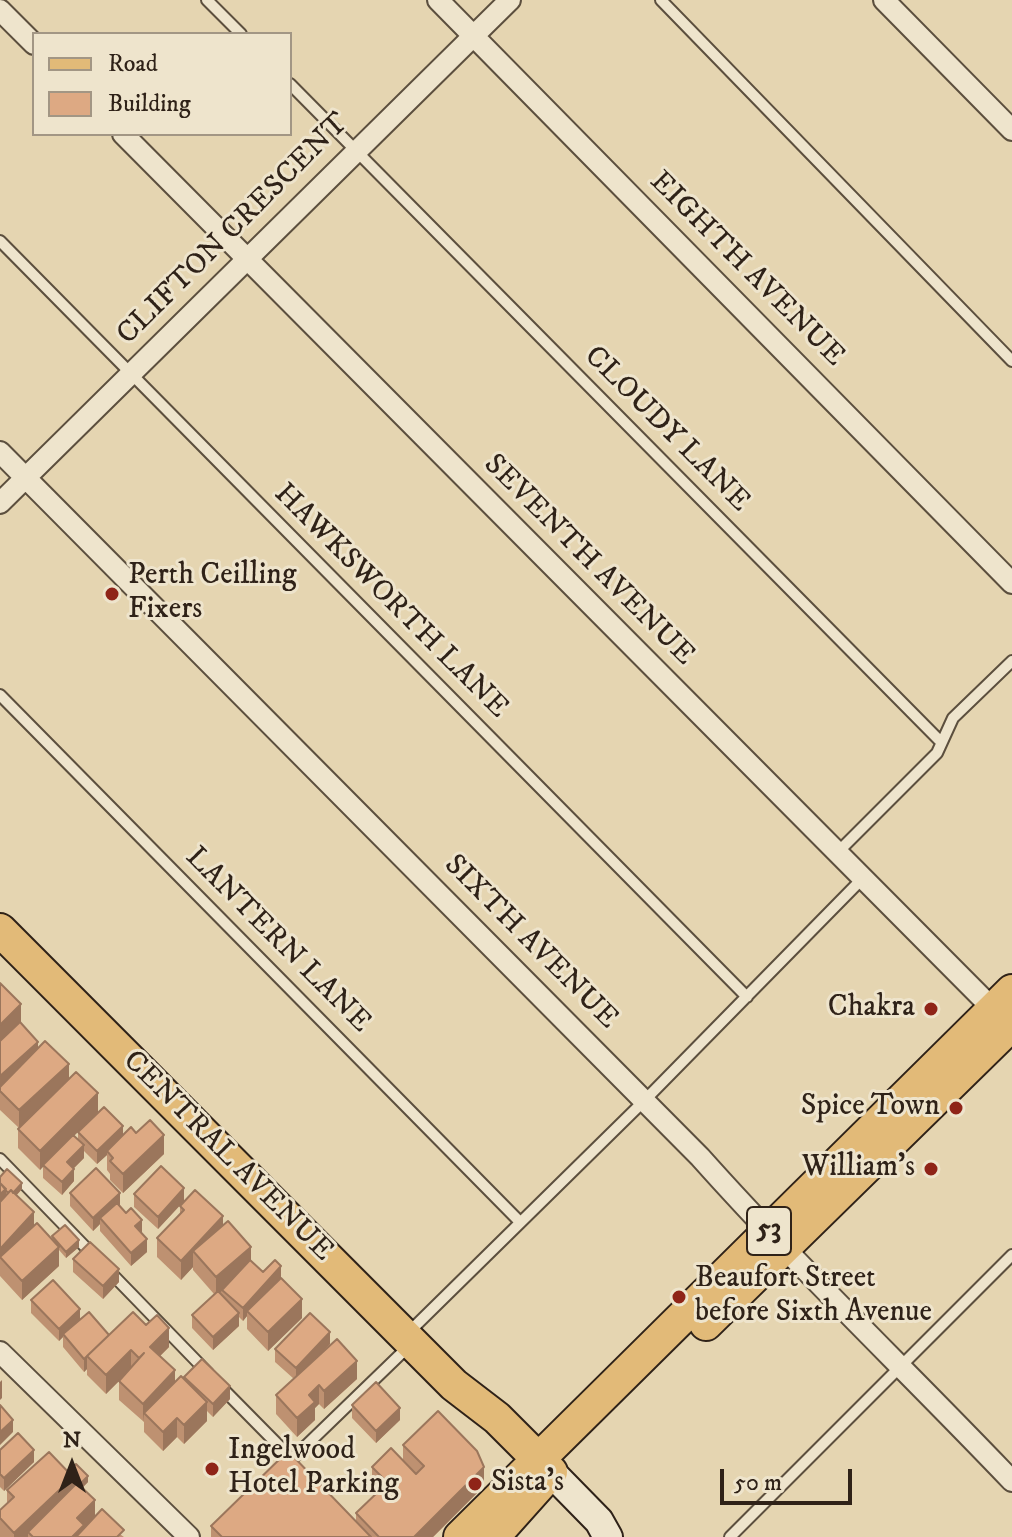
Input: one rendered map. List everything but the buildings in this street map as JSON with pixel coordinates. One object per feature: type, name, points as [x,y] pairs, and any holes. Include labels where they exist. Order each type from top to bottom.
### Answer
[{"type":"main road","name":"CENTRAL AVENUE","points":[[0,930],[454,1385],[484,1429],[599,1521],[608,1537]]},
{"type":"main road","name":"53","points":[[460,1537],[538,1471],[1008,1016]]},
{"type":"main road","name":"53","points":[[493,1537],[520,1510],[538,1471]]},
{"type":"main road","name":"CENTRAL AVENUE","points":[[538,1471],[587,1533],[596,1537]]},
{"type":"street","name":"EIGHTH AVENUE","points":[[438,0],[1012,583]]},
{"type":"street","name":"CLIFTON CRESCENT","points":[[0,503],[510,0]]},
{"type":"street","points":[[884,0],[1012,130]]},
{"type":"street","points":[[0,10],[32,42]]},
{"type":"street","name":"SEVENTH AVENUE","points":[[125,136],[861,880],[1008,1016]]},
{"type":"street","name":"SIXTH AVENUE","points":[[0,452],[644,1101],[1012,1481]]},
{"type":"street","points":[[0,1352],[189,1537]]},
{"type":"lane","points":[[207,0],[239,32]]},
{"type":"lane","points":[[661,0],[1012,361]]},
{"type":"lane","name":"CLOUDY LANE","points":[[292,86],[941,742]]},
{"type":"lane","name":"HAWKSWORTH LANE","points":[[0,241],[747,997]]},
{"type":"lane","points":[[835,854],[937,753],[953,718],[1012,661]]},
{"type":"lane","name":"LANTERN LANE","points":[[0,695],[520,1222]]},
{"type":"lane","points":[[278,1473],[520,1222],[861,880]]},
{"type":"lane","points":[[0,1159],[292,1459]]},
{"type":"lane","points":[[730,1537],[1012,1255]]},
{"type":"place","name":"Perth Ceilling Fixers","points":[[112,594]]},
{"type":"place","name":"Chakra","points":[[931,1009]]},
{"type":"place","name":"Spice Town","points":[[956,1108]]},
{"type":"place","name":"William's","points":[[931,1169]]},
{"type":"place","name":"Beaufort Street before Sixth Avenue","points":[[679,1297]]},
{"type":"place","name":"Ingelwood Hotel Parking","points":[[212,1469]]},
{"type":"place","name":"Sista's","points":[[475,1484]]}]
